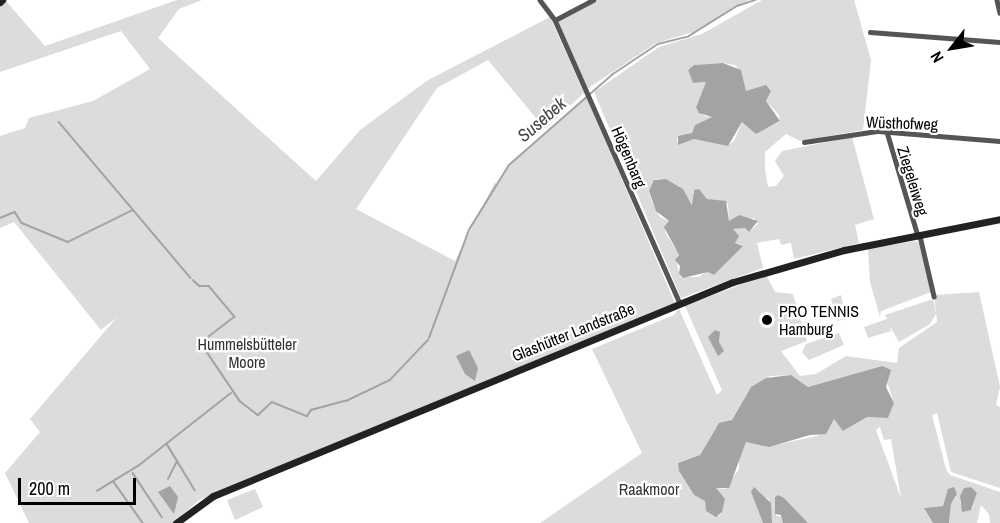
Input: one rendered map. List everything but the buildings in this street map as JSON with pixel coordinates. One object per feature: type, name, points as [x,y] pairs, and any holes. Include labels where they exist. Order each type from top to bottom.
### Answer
[{"type":"street","name":"Högenbarg","points":[[540,0],[555,20],[680,303]]},
{"type":"street","points":[[555,20],[593,0]]},
{"type":"street","points":[[997,0],[1000,13]]},
{"type":"street","points":[[870,32],[1000,42]]},
{"type":"street","name":"Wüsthofweg","points":[[804,142],[887,132],[1000,141]]},
{"type":"street","name":"Ziegeleiweg","points":[[887,132],[919,236],[934,296]]},
{"type":"street","name":"Glashütter Landstraße","points":[[176,523],[213,496],[680,303],[777,267],[1000,219]]},
{"type":"green space","name":"Hummelsbütteler Moore","points":[[5,0],[45,46],[177,0],[202,0],[179,9],[158,38],[316,181],[360,130],[428,80],[550,17],[584,93],[545,129],[488,60],[437,88],[356,209],[455,261],[495,182],[497,185],[510,165],[586,96],[675,303],[231,486],[198,501],[173,523],[29,523],[5,473],[40,432],[30,419],[117,317],[101,330],[14,222],[0,228],[0,136],[25,128],[29,118],[93,101],[150,69],[121,31],[0,72],[0,4]]},
{"type":"green space","points":[[596,0],[749,0],[693,32],[656,43],[587,89],[557,21]]},
{"type":"green space","points":[[762,0],[854,0],[871,60],[863,130],[800,141],[786,134],[765,152],[765,169],[768,187],[776,186],[784,176],[775,161],[782,151],[852,137],[874,219],[855,225],[859,243],[794,259],[791,243],[781,245],[779,239],[757,243],[763,268],[681,298],[594,92],[659,47],[702,34]],"holes":[[[723,63],[735,65],[741,72],[746,91],[768,87],[771,91],[766,101],[779,115],[780,122],[757,133],[742,122],[734,141],[728,145],[694,139],[678,145],[677,138],[692,133],[695,125],[712,117],[704,116],[696,106],[706,82],[693,83],[688,70],[694,65]],[[655,179],[666,179],[681,188],[693,205],[693,191],[699,189],[707,199],[728,204],[729,221],[739,215],[744,219],[754,218],[758,224],[749,232],[745,228],[732,229],[738,237],[735,243],[743,245],[714,275],[708,271],[698,277],[680,277],[676,259],[679,255],[665,232],[669,221],[660,217],[649,192]]]},
{"type":"green space","points":[[915,241],[919,243],[931,292],[881,311],[880,317],[870,282],[868,249]]},
{"type":"green space","name":"Raakmoor","points":[[766,275],[775,292],[793,294],[807,341],[781,351],[800,376],[816,374],[846,356],[897,363],[899,348],[937,322],[934,295],[979,292],[1000,387],[996,405],[1000,407],[1000,488],[951,472],[937,413],[932,415],[946,469],[950,475],[1000,492],[1000,523],[990,523],[989,514],[981,505],[977,523],[949,523],[951,504],[956,497],[953,489],[949,489],[943,506],[924,508],[933,523],[808,523],[778,495],[775,497],[776,516],[783,516],[783,523],[772,523],[769,499],[751,492],[763,523],[540,523],[642,453],[592,349],[674,315],[679,309],[717,395],[722,390],[685,306]],"holes":[[[882,366],[894,403],[888,418],[867,417],[845,430],[834,419],[817,436],[770,446],[746,442],[739,455],[739,469],[725,489],[716,488],[722,512],[719,516],[706,511],[705,501],[694,495],[680,473],[678,463],[700,455],[717,426],[732,420],[749,390],[770,376],[791,375],[808,387]],[[880,427],[884,440],[891,439],[901,498],[876,430]],[[969,487],[977,493],[972,509],[960,504],[962,492]]]},
{"type":"green space","points":[[841,295],[846,319],[836,321],[831,299]]},
{"type":"green space","points":[[933,299],[936,314],[930,324],[899,342],[890,326],[891,331],[868,338],[864,327],[887,319],[885,315]]},
{"type":"green space","points":[[839,333],[844,345],[809,360],[802,352],[806,344]]},
{"type":"green space","points":[[255,489],[263,507],[235,520],[227,500]]},
{"type":"shaded area","points":[[723,63],[741,70],[746,91],[766,85],[771,91],[766,101],[780,121],[756,134],[742,122],[728,146],[694,139],[678,145],[678,136],[692,133],[695,125],[712,117],[699,113],[696,107],[706,82],[693,83],[688,70],[694,65]]},
{"type":"shaded area","points":[[666,179],[683,189],[692,205],[694,190],[699,189],[707,199],[726,201],[729,221],[739,215],[758,221],[749,232],[745,228],[733,229],[739,236],[735,243],[743,246],[714,275],[708,272],[683,278],[679,274],[680,266],[675,260],[679,255],[664,227],[669,221],[656,211],[649,191],[654,180]]},
{"type":"shaded area","points":[[715,330],[720,332],[719,342],[724,351],[718,356],[708,337]]},
{"type":"shaded area","points":[[469,350],[478,368],[475,381],[465,374],[456,356]]},
{"type":"shaded area","points":[[882,366],[891,370],[886,387],[894,403],[888,418],[867,417],[843,431],[834,419],[826,434],[810,435],[769,447],[746,442],[729,488],[716,488],[725,499],[722,512],[716,517],[706,511],[705,501],[694,495],[679,471],[678,463],[700,455],[719,423],[732,420],[751,387],[766,378],[791,375],[808,387]]},
{"type":"shaded area","points":[[170,486],[178,497],[174,514],[158,492]]},
{"type":"shaded area","points":[[754,487],[771,503],[772,523],[763,523],[751,492]]},
{"type":"shaded area","points":[[954,487],[957,494],[951,504],[949,523],[933,523],[924,508],[943,506],[948,489]]},
{"type":"shaded area","points":[[971,487],[977,493],[971,510],[962,512],[960,496],[964,488]]},
{"type":"shaded area","points":[[778,495],[784,498],[808,523],[783,523],[781,515],[775,514],[775,497]]},
{"type":"waterway","name":"Susebek","points":[[429,338],[469,230],[509,165],[613,74],[658,44],[689,36],[737,6],[756,0]]},
{"type":"waterway","name":"Susebek","points":[[59,122],[191,278]]},
{"type":"waterway","points":[[0,218],[15,212],[22,223],[68,242],[133,210]]},
{"type":"waterway","name":"Susebek","points":[[193,280],[200,286],[209,286],[235,317],[201,343],[240,401],[258,415],[272,402],[307,416],[311,410],[345,401]]},
{"type":"waterway","name":"Susebek","points":[[346,401],[390,380],[428,340]]},
{"type":"waterway","points":[[97,491],[138,466],[231,393]]},
{"type":"waterway","points":[[167,444],[195,490]]},
{"type":"waterway","points":[[168,479],[177,461]]},
{"type":"waterway","points":[[133,473],[162,517]]},
{"type":"waterway","points":[[114,482],[143,523]]},
{"type":"place","name":"PRO TENNIS Hamburg","points":[[767,320]]}]
